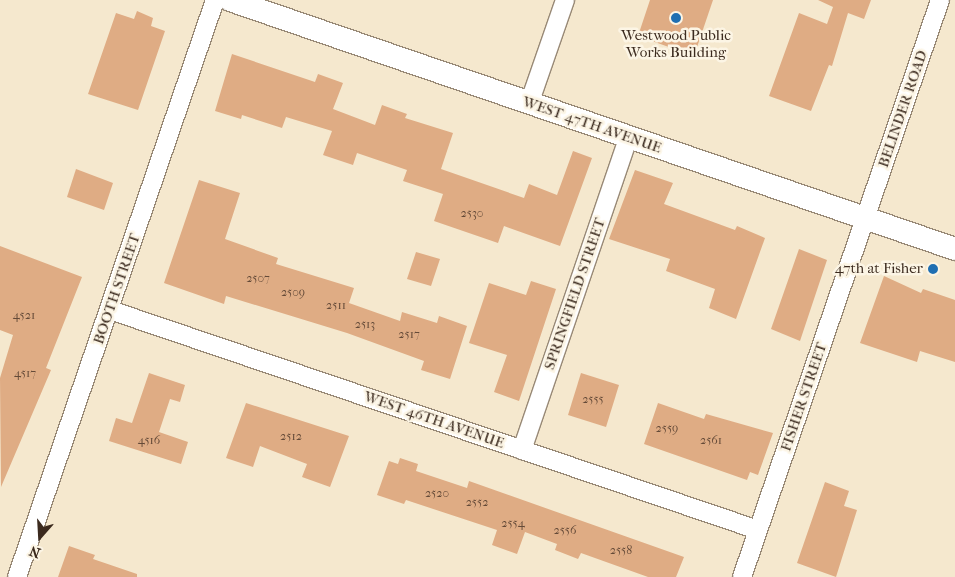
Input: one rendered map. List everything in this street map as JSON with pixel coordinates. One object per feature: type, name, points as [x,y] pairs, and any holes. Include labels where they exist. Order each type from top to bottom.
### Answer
[{"type":"street","name":"BOOTH STREET","points":[[17,577],[110,310],[214,0]]},
{"type":"street","name":"WEST 47TH AVENUE","points":[[230,0],[955,249]]},
{"type":"street","points":[[529,104],[565,0]]},
{"type":"street","name":"BELINDER ROAD","points":[[865,218],[940,0]]},
{"type":"street","name":"SPRINGFIELD STREET","points":[[522,450],[628,138]]},
{"type":"street","name":"FISHER STREET","points":[[742,577],[865,218]]},
{"type":"street","name":"WEST 46TH AVENUE","points":[[110,310],[758,530]]},
{"type":"building","name":"Westwood Public Works Building","points":[[650,0],[713,0],[694,56],[638,36]]},
{"type":"building","points":[[818,0],[871,0],[864,19],[848,13],[832,66],[829,65],[811,111],[769,96],[799,13],[827,24],[833,7]]},
{"type":"building","points":[[137,11],[153,18],[151,26],[165,31],[138,110],[88,94],[116,13],[134,19]]},
{"type":"building","points":[[232,54],[315,82],[318,74],[343,83],[333,109],[375,125],[382,105],[407,114],[405,118],[453,133],[441,169],[524,198],[529,184],[557,195],[573,151],[592,158],[560,246],[504,226],[498,243],[434,221],[443,194],[403,181],[407,170],[357,153],[353,165],[323,155],[332,131],[286,117],[282,128],[242,115],[241,119],[215,111]]},
{"type":"building","points":[[76,169],[113,183],[104,210],[67,197]]},
{"type":"building","points":[[635,170],[673,183],[664,204],[735,230],[737,226],[765,238],[736,319],[709,308],[715,289],[666,271],[670,259],[609,239]]},
{"type":"building","points":[[199,180],[240,193],[225,239],[278,258],[276,264],[354,288],[349,303],[400,321],[402,312],[437,323],[439,316],[467,326],[450,379],[421,370],[424,361],[347,333],[226,296],[224,304],[164,283]]},
{"type":"building","points":[[0,246],[82,277],[46,368],[51,370],[1,487],[0,378],[13,335],[0,330]]},
{"type":"building","points":[[799,249],[827,260],[800,341],[771,329]]},
{"type":"building","points":[[416,252],[440,259],[431,286],[407,279]]},
{"type":"building","points":[[884,276],[921,293],[923,289],[955,300],[955,362],[920,351],[917,362],[860,343]]},
{"type":"building","points":[[531,281],[556,289],[519,401],[494,392],[507,355],[469,343],[489,283],[526,295]]},
{"type":"building","points":[[149,373],[185,385],[180,402],[170,399],[159,432],[188,442],[181,464],[109,441],[116,418],[132,423]]},
{"type":"building","points":[[581,373],[619,385],[606,427],[568,415]]},
{"type":"building","points":[[246,403],[349,436],[330,487],[302,477],[307,464],[260,446],[253,467],[226,458]]},
{"type":"building","points":[[658,403],[704,419],[706,414],[773,433],[758,475],[750,472],[747,480],[644,444]]},
{"type":"building","points":[[400,458],[418,464],[416,471],[467,488],[469,481],[684,557],[676,577],[648,577],[581,553],[578,559],[555,550],[557,544],[525,532],[517,554],[492,545],[497,530],[406,500],[404,504],[377,495],[389,461],[398,464]]},
{"type":"building","points":[[825,482],[849,491],[844,506],[857,510],[836,577],[797,563]]},
{"type":"building","points":[[69,546],[95,555],[93,559],[137,574],[137,577],[58,577]]},
{"type":"place","name":"Westwood Public Works Building","points":[[676,18]]},
{"type":"place","name":"47th at Fisher","points":[[933,269]]}]
